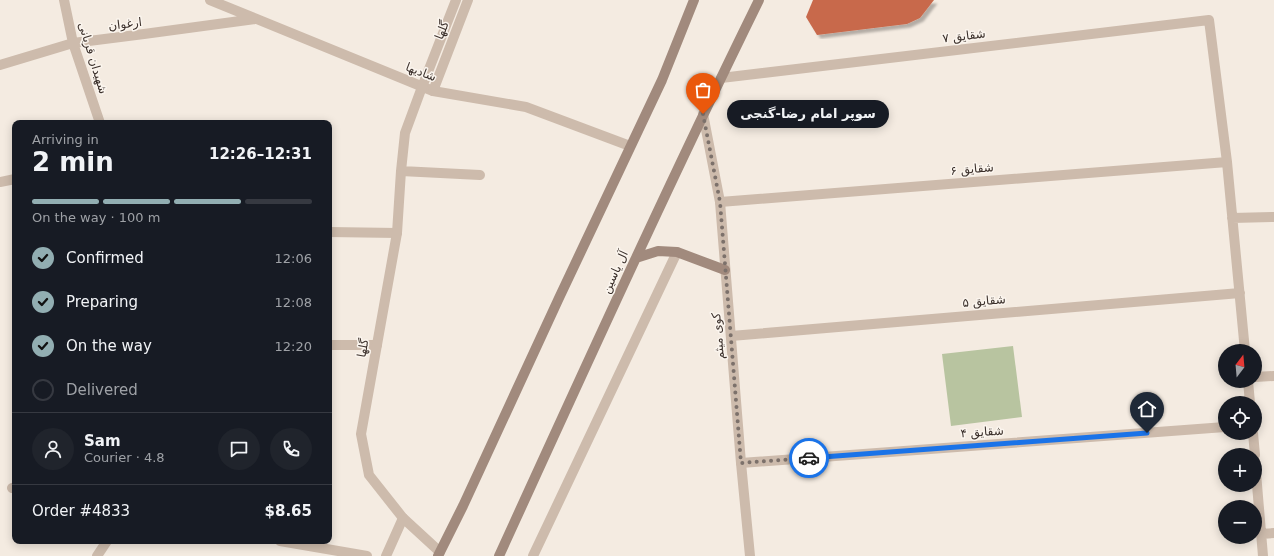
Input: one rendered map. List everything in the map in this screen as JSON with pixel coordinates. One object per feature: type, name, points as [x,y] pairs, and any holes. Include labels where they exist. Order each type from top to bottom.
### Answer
[{"type":"main road","points":[[439,554],[463,506],[662,80],[694,0]]},
{"type":"main road","name":"آل یاسین","points":[[499,556],[703,114],[759,0]]},
{"type":"main road","points":[[636,258],[658,252],[677,252],[725,270]]},
{"type":"street","name":"شهیدان قربانی","points":[[64,0],[73,43],[99,120]]},
{"type":"street","name":"شادیها","points":[[210,0],[433,91],[526,107],[630,146]]},
{"type":"street","name":"گلها","points":[[439,554],[403,518],[370,475],[361,434],[397,233],[405,134],[456,0]]},
{"type":"street","name":"گلها","points":[[433,91],[468,0]]},
{"type":"street","name":"ارغوان","points":[[0,65],[73,43],[256,19]]},
{"type":"street","name":"شقایق ۷","points":[[721,78],[1209,20],[1227,162]]},
{"type":"street","name":"کوی میثم","points":[[703,114],[720,202],[750,556]]},
{"type":"street","name":"شقایق ۶","points":[[720,202],[1227,162]]},
{"type":"street","points":[[1227,162],[1244,344]]},
{"type":"street","points":[[401,171],[480,175]]},
{"type":"street","points":[[0,182],[12,180]]},
{"type":"street","points":[[1232,218],[1274,217]]},
{"type":"street","points":[[332,232],[397,233]]},
{"type":"street","points":[[532,556],[677,252]]},
{"type":"street","name":"شقایق ۵","points":[[731,336],[1240,293]]},
{"type":"street","points":[[332,345],[378,344]]},
{"type":"street","points":[[1262,377],[1274,376]]},
{"type":"street","name":"شقایق ۴","points":[[741,463],[1218,428]]},
{"type":"street","points":[[386,556],[403,518]]},
{"type":"street","points":[[1262,534],[1274,533]]},
{"type":"street","points":[[97,556],[105,544]]},
{"type":"street","points":[[297,544],[367,556]]},
{"type":"street","points":[[1262,544],[1263,556]]},
{"type":"green space","points":[[1013,346],[1022,417],[951,426],[942,354]]},
{"type":"building","points":[[813,0],[934,0],[920,18],[907,24],[817,35],[806,17]]},
{"type":"way so far","points":[[703,114],[720,202],[741,463],[809,458]]},
{"type":"place","name":"سوپر امام رضا-گنجی","points":[[703,114]]},
{"type":"route","points":[[809,458],[1147,433]]}]
